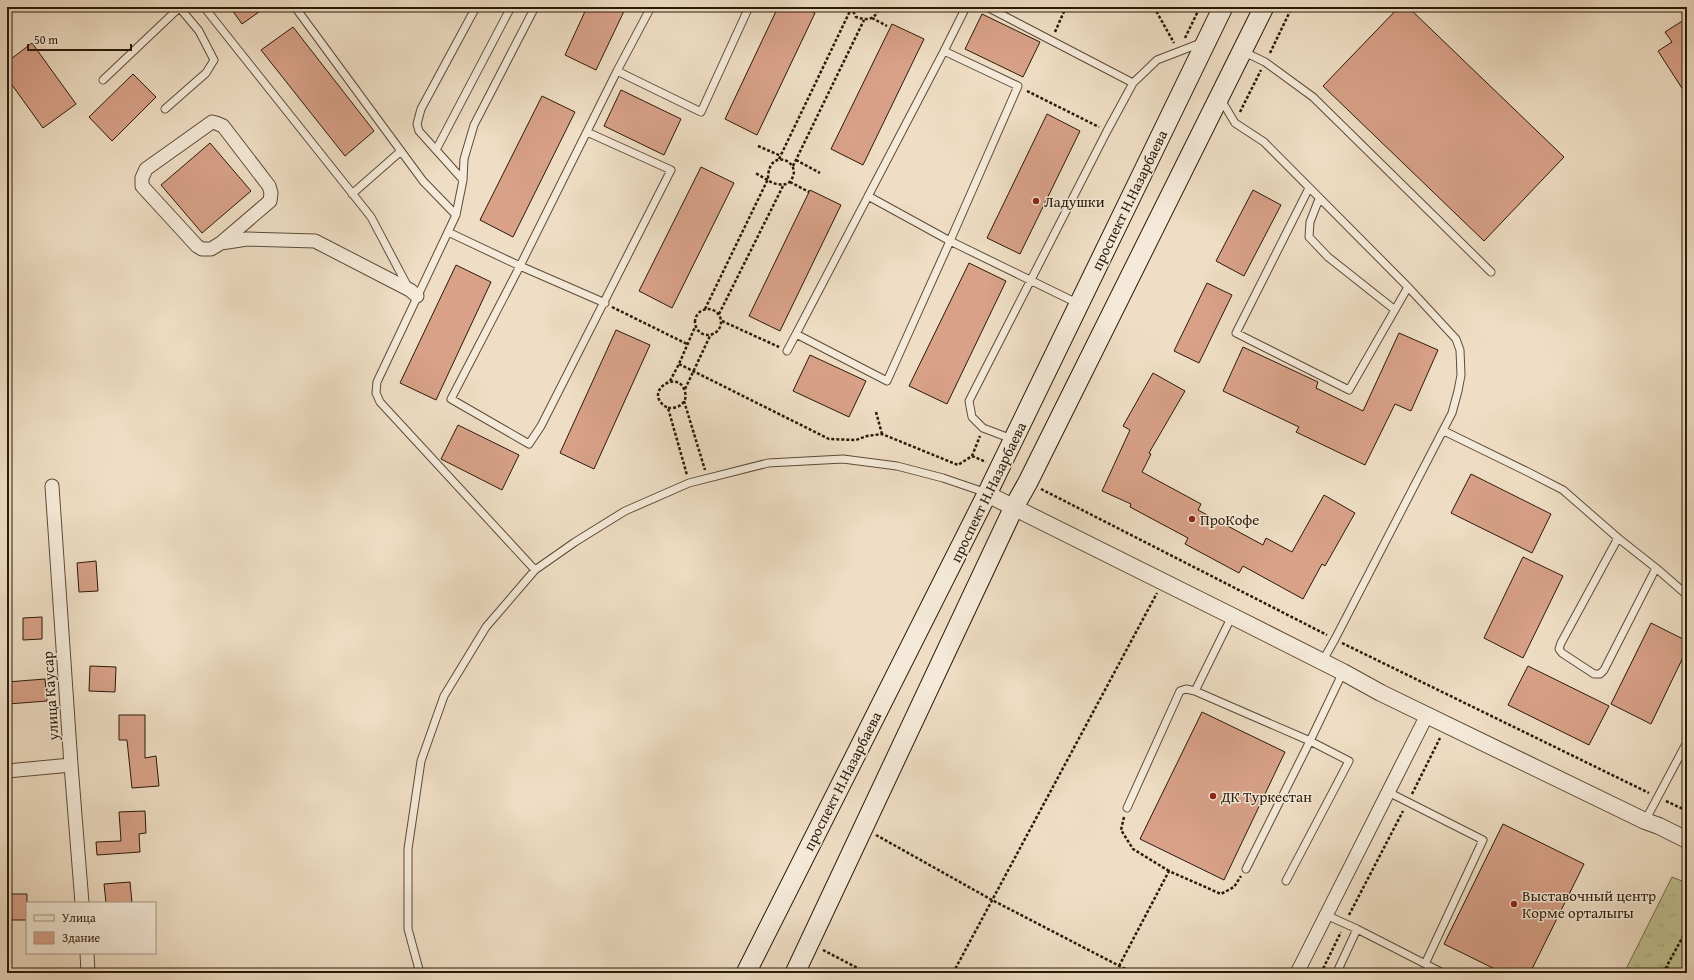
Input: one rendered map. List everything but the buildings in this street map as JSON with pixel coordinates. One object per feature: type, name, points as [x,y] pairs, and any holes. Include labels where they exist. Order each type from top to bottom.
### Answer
[{"type":"main road","name":"проспект Н.Назарбаева","points":[[746,973],[987,494],[1223,7]]},
{"type":"main road","name":"проспект Н.Назарбаева","points":[[795,973],[1014,507],[1028,482],[1264,7]]},
{"type":"street","points":[[221,243],[270,201],[270,193],[269,186],[223,126],[216,122],[212,122],[146,169],[142,178],[142,186],[197,246],[202,249],[211,248],[221,243],[248,239],[315,240],[414,293]]},
{"type":"street","name":"улица Каусар","points":[[52,486],[82,902]]},
{"type":"street","points":[[987,494],[1343,672],[1381,693],[1644,821],[1687,840]]},
{"type":"street","points":[[1297,973],[1427,715]]},
{"type":"street","points":[[7,771],[71,765]]},
{"type":"street","points":[[87,954],[88,973]]},
{"type":"lane","points":[[103,80],[180,7],[199,31],[214,60],[206,73],[165,110]]},
{"type":"lane","points":[[204,7],[371,217],[414,293]]},
{"type":"lane","points":[[295,7],[423,181],[456,215]]},
{"type":"lane","points":[[463,180],[419,131],[417,124],[421,109],[476,7]]},
{"type":"lane","points":[[436,150],[511,7]]},
{"type":"lane","points":[[535,7],[474,125],[464,159],[463,180],[456,215],[414,293],[377,382],[376,393],[380,402],[535,570]]},
{"type":"lane","points":[[587,132],[672,170],[541,426],[529,444],[451,399],[520,266],[616,71],[651,7]]},
{"type":"lane","points":[[616,71],[701,112],[749,7]]},
{"type":"lane","points":[[787,351],[966,7]]},
{"type":"lane","points":[[987,7],[1133,83]]},
{"type":"lane","points":[[1014,439],[983,428],[972,417],[969,401],[1133,83],[1157,60],[1205,42]]},
{"type":"lane","points":[[796,334],[887,381],[1018,86],[944,51]]},
{"type":"lane","points":[[1242,51],[1265,62],[1313,97],[1491,272]]},
{"type":"lane","points":[[1219,96],[1235,123],[1264,142],[1408,287],[1456,339],[1460,350],[1461,375],[1452,413],[1444,431],[1322,662]]},
{"type":"lane","points":[[352,194],[401,151]]},
{"type":"lane","points":[[1309,188],[1236,333],[1349,390],[1408,287]]},
{"type":"lane","points":[[868,196],[950,241],[1079,304]]},
{"type":"lane","points":[[1319,198],[1310,222],[1309,237],[1328,257],[1395,310]]},
{"type":"lane","points":[[448,232],[520,266],[605,303]]},
{"type":"lane","points":[[1444,431],[1563,490],[1687,595]]},
{"type":"lane","points":[[420,973],[408,929],[408,849],[421,761],[444,696],[486,627],[535,570],[575,542],[625,511],[690,483],[768,463],[843,459],[897,466],[943,478],[987,494]]},
{"type":"lane","points":[[1618,538],[1561,643],[1559,648],[1562,653],[1594,674],[1600,674],[1604,670],[1656,568]]},
{"type":"lane","points":[[1195,691],[1232,616]]},
{"type":"lane","points":[[1246,869],[1310,742],[1343,672]]},
{"type":"lane","points":[[1127,808],[1180,692],[1186,689],[1195,691],[1310,742],[1349,761],[1286,881]]},
{"type":"lane","points":[[1644,821],[1687,742]]},
{"type":"lane","points":[[1388,792],[1483,840],[1425,964]]},
{"type":"lane","points":[[1326,915],[1345,923],[1443,973]]},
{"type":"lane","points":[[1340,973],[1337,972],[1357,929]]},
{"type":"path","points":[[846,7],[851,8],[856,17],[864,20],[872,18],[877,13],[879,7]]},
{"type":"path","points":[[1051,40],[1066,7]]},
{"type":"path","points":[[1154,7],[1178,52]]},
{"type":"path","points":[[1178,52],[1200,7]]},
{"type":"path","points":[[705,309],[768,179],[768,170],[772,162],[780,157],[851,8]]},
{"type":"path","points":[[872,18],[887,26]]},
{"type":"path","points":[[755,172],[775,184],[783,185],[789,182],[794,174],[793,166],[864,20]]},
{"type":"path","points":[[1018,86],[1107,131]]},
{"type":"path","points":[[758,146],[787,160],[793,166]]},
{"type":"path","points":[[796,160],[820,173]]},
{"type":"path","points":[[789,182],[809,192]]},
{"type":"path","points":[[719,314],[783,185]]},
{"type":"path","points":[[605,303],[667,336],[687,344]]},
{"type":"path","points":[[670,381],[681,384],[685,389],[686,396],[684,402],[680,406],[674,408],[668,408],[663,405],[659,400],[658,394],[660,388],[670,381],[679,364],[695,327],[695,319],[699,312],[705,309],[713,309],[719,314],[722,321],[720,329],[715,334],[707,336],[700,333],[695,327]]},
{"type":"path","points":[[722,321],[787,351]]},
{"type":"path","points":[[685,389],[710,335]]},
{"type":"path","points":[[679,364],[829,439],[856,440],[867,436],[882,434],[958,465],[972,456],[983,428]]},
{"type":"path","points":[[684,402],[707,479]]},
{"type":"path","points":[[668,408],[690,483]]},
{"type":"path","points":[[876,412],[882,434]]},
{"type":"path","points":[[1028,482],[1335,639],[1687,811]]},
{"type":"path","points":[[953,973],[1163,582]]},
{"type":"path","points":[[1321,973],[1446,724]]},
{"type":"path","points":[[1127,808],[1121,830],[1133,849],[1169,871],[1220,894],[1234,887],[1246,869]]},
{"type":"path","points":[[863,828],[992,900],[1133,973]]},
{"type":"path","points":[[1119,966],[1169,871]]},
{"type":"path","points":[[1663,973],[1687,929]]},
{"type":"path","points":[[809,942],[867,973]]},
{"type":"path","points":[[1666,967],[1679,973]]},
{"type":"green space","points":[[1672,877],[1687,883],[1687,973],[1624,973]]},
{"type":"place","name":"Ладушки","points":[[1036,201]]},
{"type":"place","name":"ПроКофе","points":[[1192,519]]},
{"type":"place","name":"ДК Туркестан","points":[[1213,796]]},
{"type":"place","name":"Выставочный центр Корме орталыгы","points":[[1514,904]]}]
